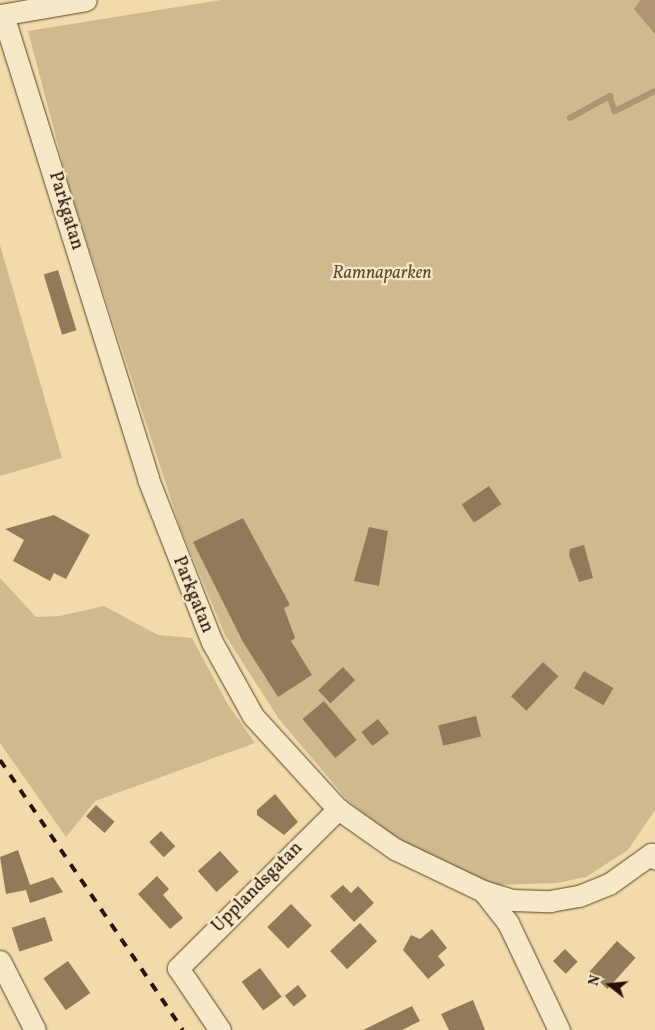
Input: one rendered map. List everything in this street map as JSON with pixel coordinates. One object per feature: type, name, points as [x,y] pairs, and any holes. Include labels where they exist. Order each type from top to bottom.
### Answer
[{"type":"street","points":[[2,15],[86,0]]},
{"type":"street","name":"Parkgatan","points":[[2,15],[148,479],[212,642],[253,716],[338,809],[394,849],[483,891],[512,900],[550,901],[579,896],[609,884],[653,856]]},
{"type":"street","name":"Upplandsgatan","points":[[220,1030],[178,968],[338,809]]},
{"type":"street","points":[[483,891],[508,923],[559,1030]]},
{"type":"street","points":[[0,961],[35,1030]]},
{"type":"green space","name":"Ramnaparken","points":[[221,0],[655,0],[655,810],[628,850],[586,877],[557,883],[491,885],[390,835],[348,801],[279,719],[225,635],[180,527],[69,187],[28,31]]},
{"type":"green space","points":[[0,245],[62,458],[0,476]]},
{"type":"green space","points":[[0,578],[36,617],[60,616],[104,606],[158,635],[192,638],[227,703],[255,743],[95,801],[66,837],[0,743]]},
{"type":"shaded area","points":[[641,0],[655,0],[655,34],[634,9]]},
{"type":"building","points":[[58,270],[76,330],[62,335],[44,274]]},
{"type":"building","points":[[489,486],[501,504],[474,523],[462,504]]},
{"type":"building","points":[[54,515],[90,535],[66,579],[54,573],[50,581],[13,561],[24,540],[5,529]]},
{"type":"building","points":[[243,518],[290,605],[284,608],[295,638],[291,641],[312,675],[278,697],[243,642],[193,542]]},
{"type":"building","points":[[369,527],[388,531],[379,586],[354,581]]},
{"type":"building","points":[[584,545],[593,578],[579,582],[569,555],[570,549]]},
{"type":"building","points":[[543,662],[558,676],[526,711],[511,696]]},
{"type":"building","points":[[343,667],[355,680],[330,703],[318,690]]},
{"type":"building","points":[[584,671],[613,688],[603,705],[574,688]]},
{"type":"building","points":[[324,701],[357,740],[335,758],[303,719]]},
{"type":"building","points":[[476,716],[481,736],[443,746],[438,725]]},
{"type":"building","points":[[378,719],[389,733],[373,746],[361,732]]},
{"type":"building","points":[[275,794],[298,822],[284,835],[257,815],[257,810]]},
{"type":"building","points":[[96,805],[115,822],[105,833],[86,816]]},
{"type":"building","points":[[161,831],[175,846],[164,857],[149,842]]},
{"type":"building","points":[[18,850],[30,885],[53,877],[63,892],[30,903],[26,890],[6,894],[0,857]]},
{"type":"building","points":[[220,851],[239,872],[216,892],[198,871]]},
{"type":"building","points":[[157,876],[169,889],[163,895],[183,918],[170,929],[138,894]]},
{"type":"building","points":[[343,885],[351,893],[358,886],[374,903],[354,922],[330,896]]},
{"type":"building","points":[[291,904],[312,926],[288,949],[267,927]]},
{"type":"building","points":[[45,917],[53,941],[19,952],[12,928]]},
{"type":"building","points":[[360,923],[377,941],[347,969],[330,951]]},
{"type":"building","points":[[432,929],[447,948],[438,956],[445,965],[428,979],[403,950],[411,935],[420,939]]},
{"type":"building","points":[[617,941],[636,958],[607,989],[589,972]]},
{"type":"building","points":[[565,949],[578,962],[566,974],[553,961]]},
{"type":"building","points":[[68,961],[90,993],[66,1010],[43,978]]},
{"type":"building","points":[[260,968],[282,997],[263,1011],[242,982]]},
{"type":"building","points":[[298,985],[307,996],[294,1007],[285,996]]},
{"type":"building","points":[[473,1000],[485,1030],[449,1030],[441,1014]]},
{"type":"building","points":[[412,1006],[420,1021],[402,1030],[363,1030]]},
{"type":"waterway","points":[[570,118],[610,96],[615,111],[655,91]]},
{"type":"railway","points":[[0,760],[183,1030]]}]
